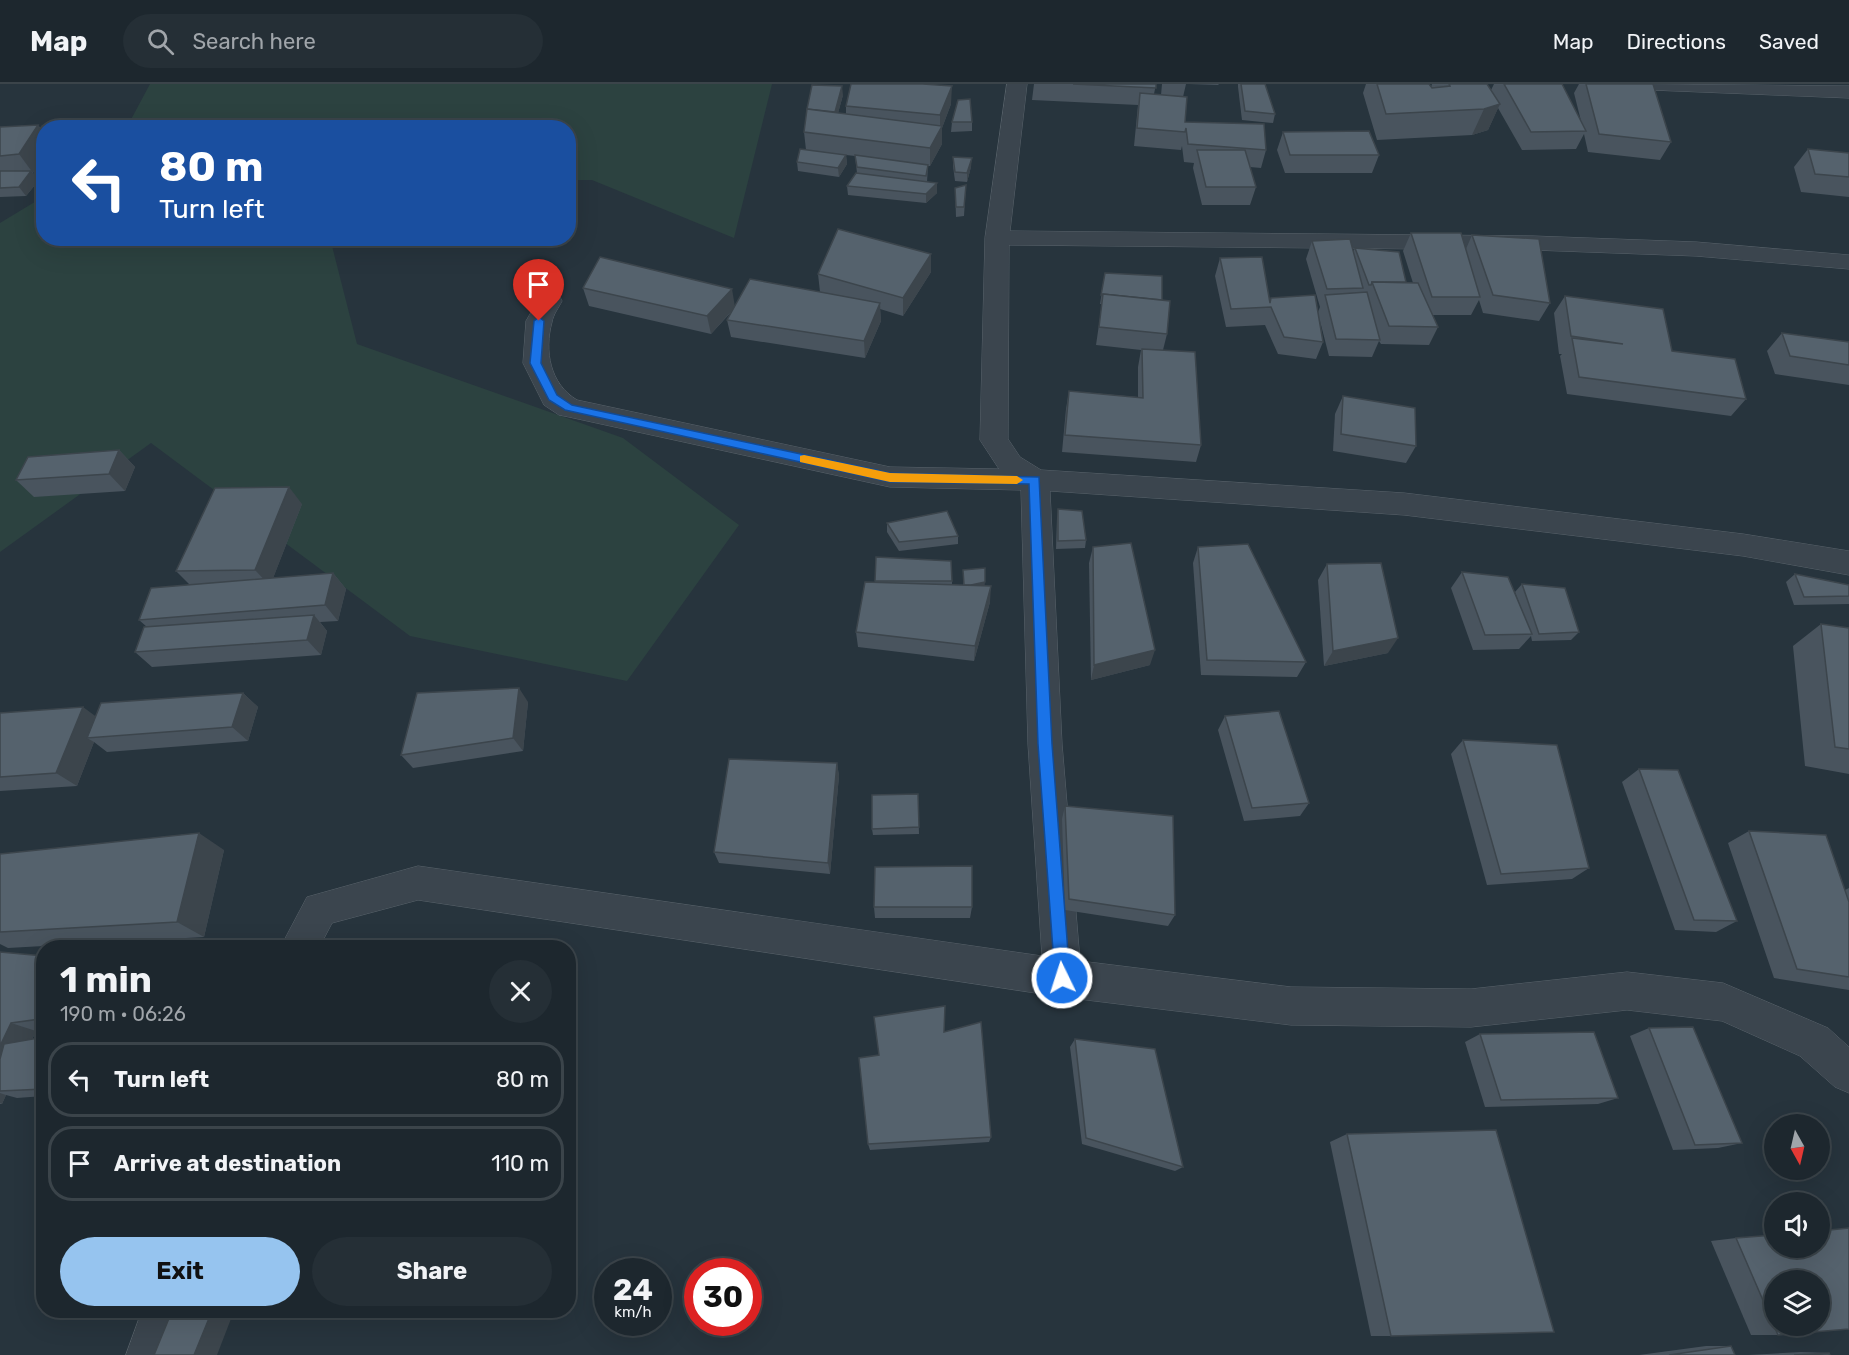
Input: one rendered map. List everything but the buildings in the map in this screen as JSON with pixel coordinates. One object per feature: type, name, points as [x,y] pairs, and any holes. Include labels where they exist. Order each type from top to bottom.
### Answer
[{"type":"street","points":[[1017,84],[997,238],[994,440],[1010,464],[1035,480]]},
{"type":"street","points":[[1651,84],[1849,92]]},
{"type":"street","points":[[997,238],[1533,243],[1696,249],[1849,262]]},
{"type":"street","points":[[550,301],[539,321],[536,363],[553,398],[568,408],[890,477],[1035,480],[1404,504],[1743,545],[1849,563]]},
{"type":"street","points":[[1035,480],[1045,744],[1062,978]]},
{"type":"street","points":[[303,940],[320,909],[418,883],[1062,978],[1291,1006],[1471,1008],[1627,991],[1723,1002],[1814,1042],[1849,1073]]},
{"type":"street","points":[[149,1355],[162,1318]]},
{"type":"green space","points":[[150,84],[772,84],[734,238],[592,180],[576,180],[576,120],[131,120]]},
{"type":"green space","points":[[36,201],[36,246],[332,246],[357,344],[623,438],[739,525],[627,681],[410,636],[151,443],[0,552],[0,223]]},
{"type":"slow traffic","points":[[804,459],[890,477],[1017,480]]},
{"type":"route","points":[[539,321],[536,363],[553,398],[568,408],[890,477],[1035,480],[1045,744],[1062,978]]}]
